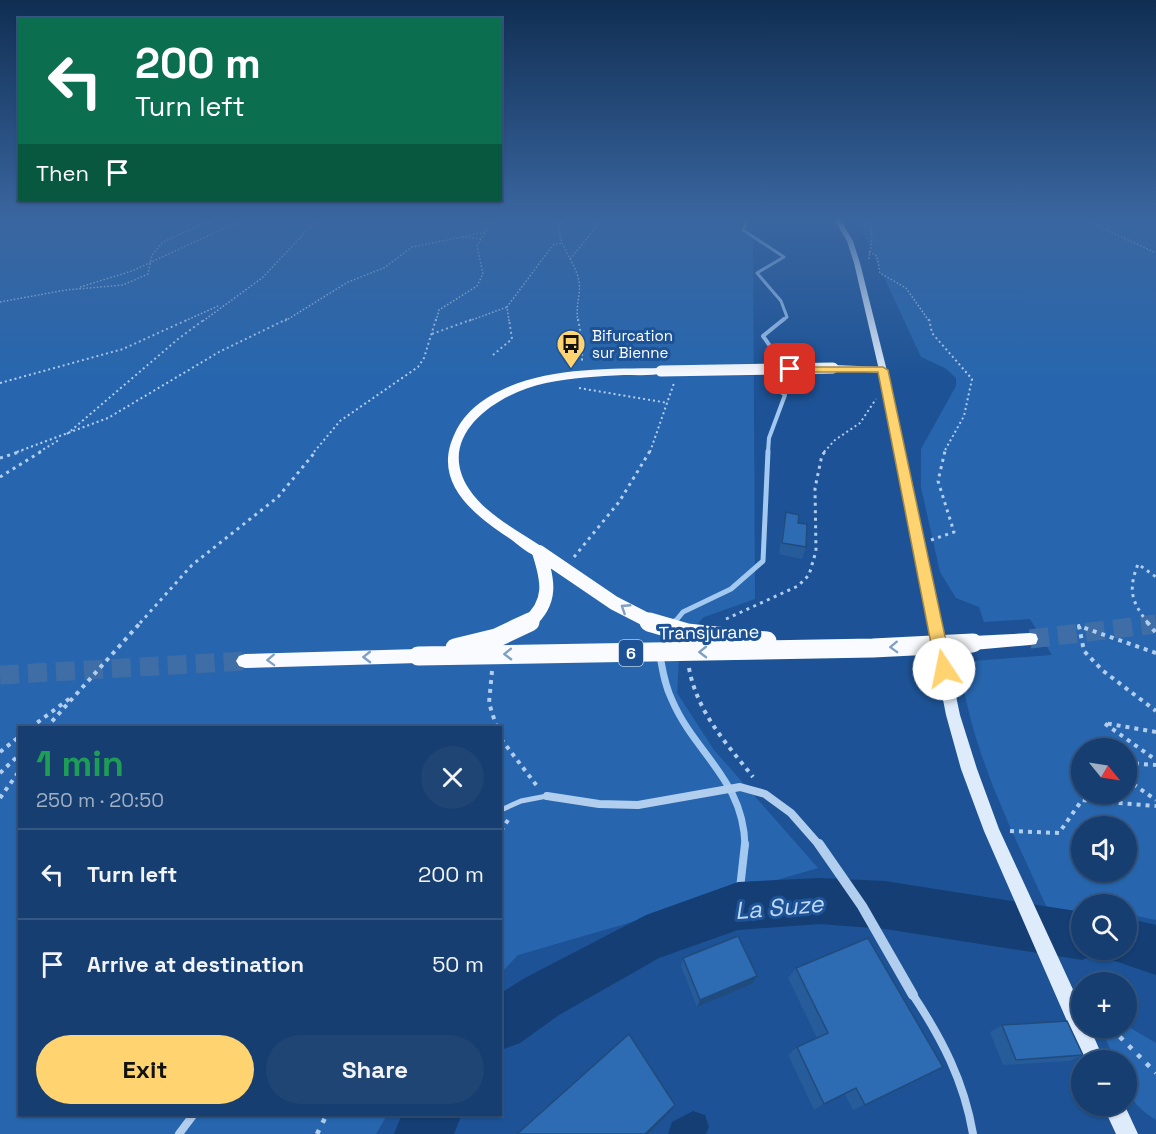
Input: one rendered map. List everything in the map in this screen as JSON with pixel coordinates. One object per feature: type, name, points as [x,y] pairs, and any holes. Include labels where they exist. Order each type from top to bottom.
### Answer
[{"type":"main road","points":[[859,272],[883,370],[953,715],[1090,1050]]},
{"type":"main road","points":[[845,648],[705,636],[660,627],[626,610],[568,568],[539,552],[475,505],[459,483],[453,453],[460,431],[475,414],[494,399],[517,388],[569,375],[833,368],[883,370]]},
{"type":"main road","points":[[418,656],[500,638],[530,622],[543,608],[549,591],[549,576],[539,552]]},
{"type":"main road","name":"Transjurane","points":[[245,661],[845,648],[1023,640]]},
{"type":"main road","points":[[1119,1116],[1127,1134]]},
{"type":"street","points":[[547,796],[623,806],[648,804],[739,787],[765,793],[802,825],[844,877],[913,994]]},
{"type":"lane","points":[[502,810],[521,801],[547,796]]},
{"type":"lane","points":[[913,994],[947,1047],[960,1076],[974,1134]]},
{"type":"lane","points":[[179,1134],[192,1116]]},
{"type":"path","points":[[75,289],[131,272]]},
{"type":"path","points":[[0,302],[75,289],[119,286],[138,280],[148,272]]},
{"type":"path","points":[[0,477],[63,437],[178,339],[268,272]]},
{"type":"path","points":[[0,458],[63,437],[137,403],[219,352],[271,330],[313,301],[348,282],[374,272]]},
{"type":"path","points":[[50,726],[192,565],[278,497],[340,421],[414,371],[424,358],[439,310],[479,284],[483,272]]},
{"type":"path","points":[[432,334],[507,307],[533,272]]},
{"type":"path","points":[[575,272],[579,282],[576,320],[582,340],[582,363],[586,374]]},
{"type":"path","points":[[880,272],[906,288],[916,299],[929,320],[932,333],[972,379],[963,416],[958,423],[958,431],[945,449],[945,459],[939,471],[939,485],[945,496],[946,512],[954,532],[933,538],[930,542]]},
{"type":"path","points":[[0,383],[123,349],[223,304]]},
{"type":"path","points":[[493,356],[513,339],[507,307]]},
{"type":"path","points":[[569,375],[570,383],[576,387],[639,400],[668,403]]},
{"type":"path","points":[[570,561],[591,538],[627,490],[654,445],[675,375]]},
{"type":"path","points":[[722,621],[798,586],[809,574],[816,551],[815,488],[822,455],[835,440],[860,423],[876,399]]},
{"type":"path","points":[[1156,577],[1138,564],[1130,586],[1138,610],[1156,633]]},
{"type":"path","points":[[1156,653],[1079,626],[1084,651],[1102,670],[1156,711]]},
{"type":"path","points":[[690,659],[690,679],[700,705],[765,793]]},
{"type":"path","points":[[493,662],[489,703],[495,726]]},
{"type":"path","points":[[33,726],[79,692]]},
{"type":"path","points":[[1156,732],[1104,723],[1156,760]]},
{"type":"path","points":[[0,752],[18,738]]},
{"type":"path","points":[[502,739],[528,778],[547,796]]},
{"type":"path","points":[[0,773],[18,756]]},
{"type":"path","points":[[1137,764],[1156,765]]},
{"type":"path","points":[[0,798],[18,773]]},
{"type":"path","points":[[1137,787],[1156,800]]},
{"type":"path","points":[[1000,829],[1015,832],[1059,833],[1082,801],[1156,806]]},
{"type":"path","points":[[1121,1038],[1156,1073]]},
{"type":"path","points":[[317,1134],[326,1116]]},
{"type":"shaded area","points":[[0,272],[753,272],[755,599],[704,617],[680,642],[677,693],[714,750],[818,868],[518,955],[502,972],[502,726],[18,726],[18,1116],[386,1116],[376,1134],[0,1134]]},
{"type":"shaded area","points":[[882,272],[1156,272],[1156,920],[1137,916],[1137,894],[1071,894],[1071,910],[1047,908],[1006,819],[982,757],[972,726],[960,662],[1052,655],[1030,619],[984,622],[979,607],[956,598],[940,572],[921,487],[921,449],[956,386],[956,378],[945,368],[921,357]]},
{"type":"shaded area","points":[[1137,1032],[1156,1043],[1156,1120],[1137,1104],[1137,1050],[1111,1050],[1105,1038],[1137,1038]]},
{"type":"building","points":[[786,512],[799,515],[798,523],[807,524],[806,547],[782,543]]},
{"type":"building","points":[[738,936],[757,976],[700,1000],[683,958]]},
{"type":"building","points":[[868,938],[943,1067],[865,1105],[856,1088],[824,1104],[797,1047],[828,1033],[796,968]]},
{"type":"building","points":[[1067,1021],[1071,1030],[1071,1038],[1075,1038],[1081,1050],[1071,1050],[1071,1056],[1016,1060],[1002,1025]]},
{"type":"building","points":[[629,1034],[675,1105],[645,1134],[517,1134]]},
{"type":"waterway","points":[[759,272],[757,273],[781,301],[787,317],[782,321]]},
{"type":"waterway","points":[[768,452],[769,438],[785,395],[766,381],[779,359],[763,336],[784,319]]},
{"type":"waterway","points":[[674,623],[683,612],[731,589],[763,561],[768,451]]},
{"type":"waterway","points":[[660,656],[664,679],[682,719],[728,785],[743,823],[745,845]]},
{"type":"waterway","points":[[738,906],[745,845]]},
{"type":"waterway","name":"La Suze","points":[[502,1023],[541,997],[646,939],[738,906],[820,901],[885,905],[1071,934]]},
{"type":"waterway","name":"La Suze","points":[[1137,945],[1156,950]]},
{"type":"waterway","name":"La Suze","points":[[423,1134],[433,1116]]},
{"type":"waterway","points":[[684,1134],[693,1127]]},
{"type":"tunnel","points":[[1030,639],[1156,624]]},
{"type":"tunnel","points":[[0,675],[245,661]]},
{"type":"place","name":"Bifurcation sur Bienne","points":[[571,370]]},
{"type":"route","points":[[790,369],[883,370],[944,669]]}]
